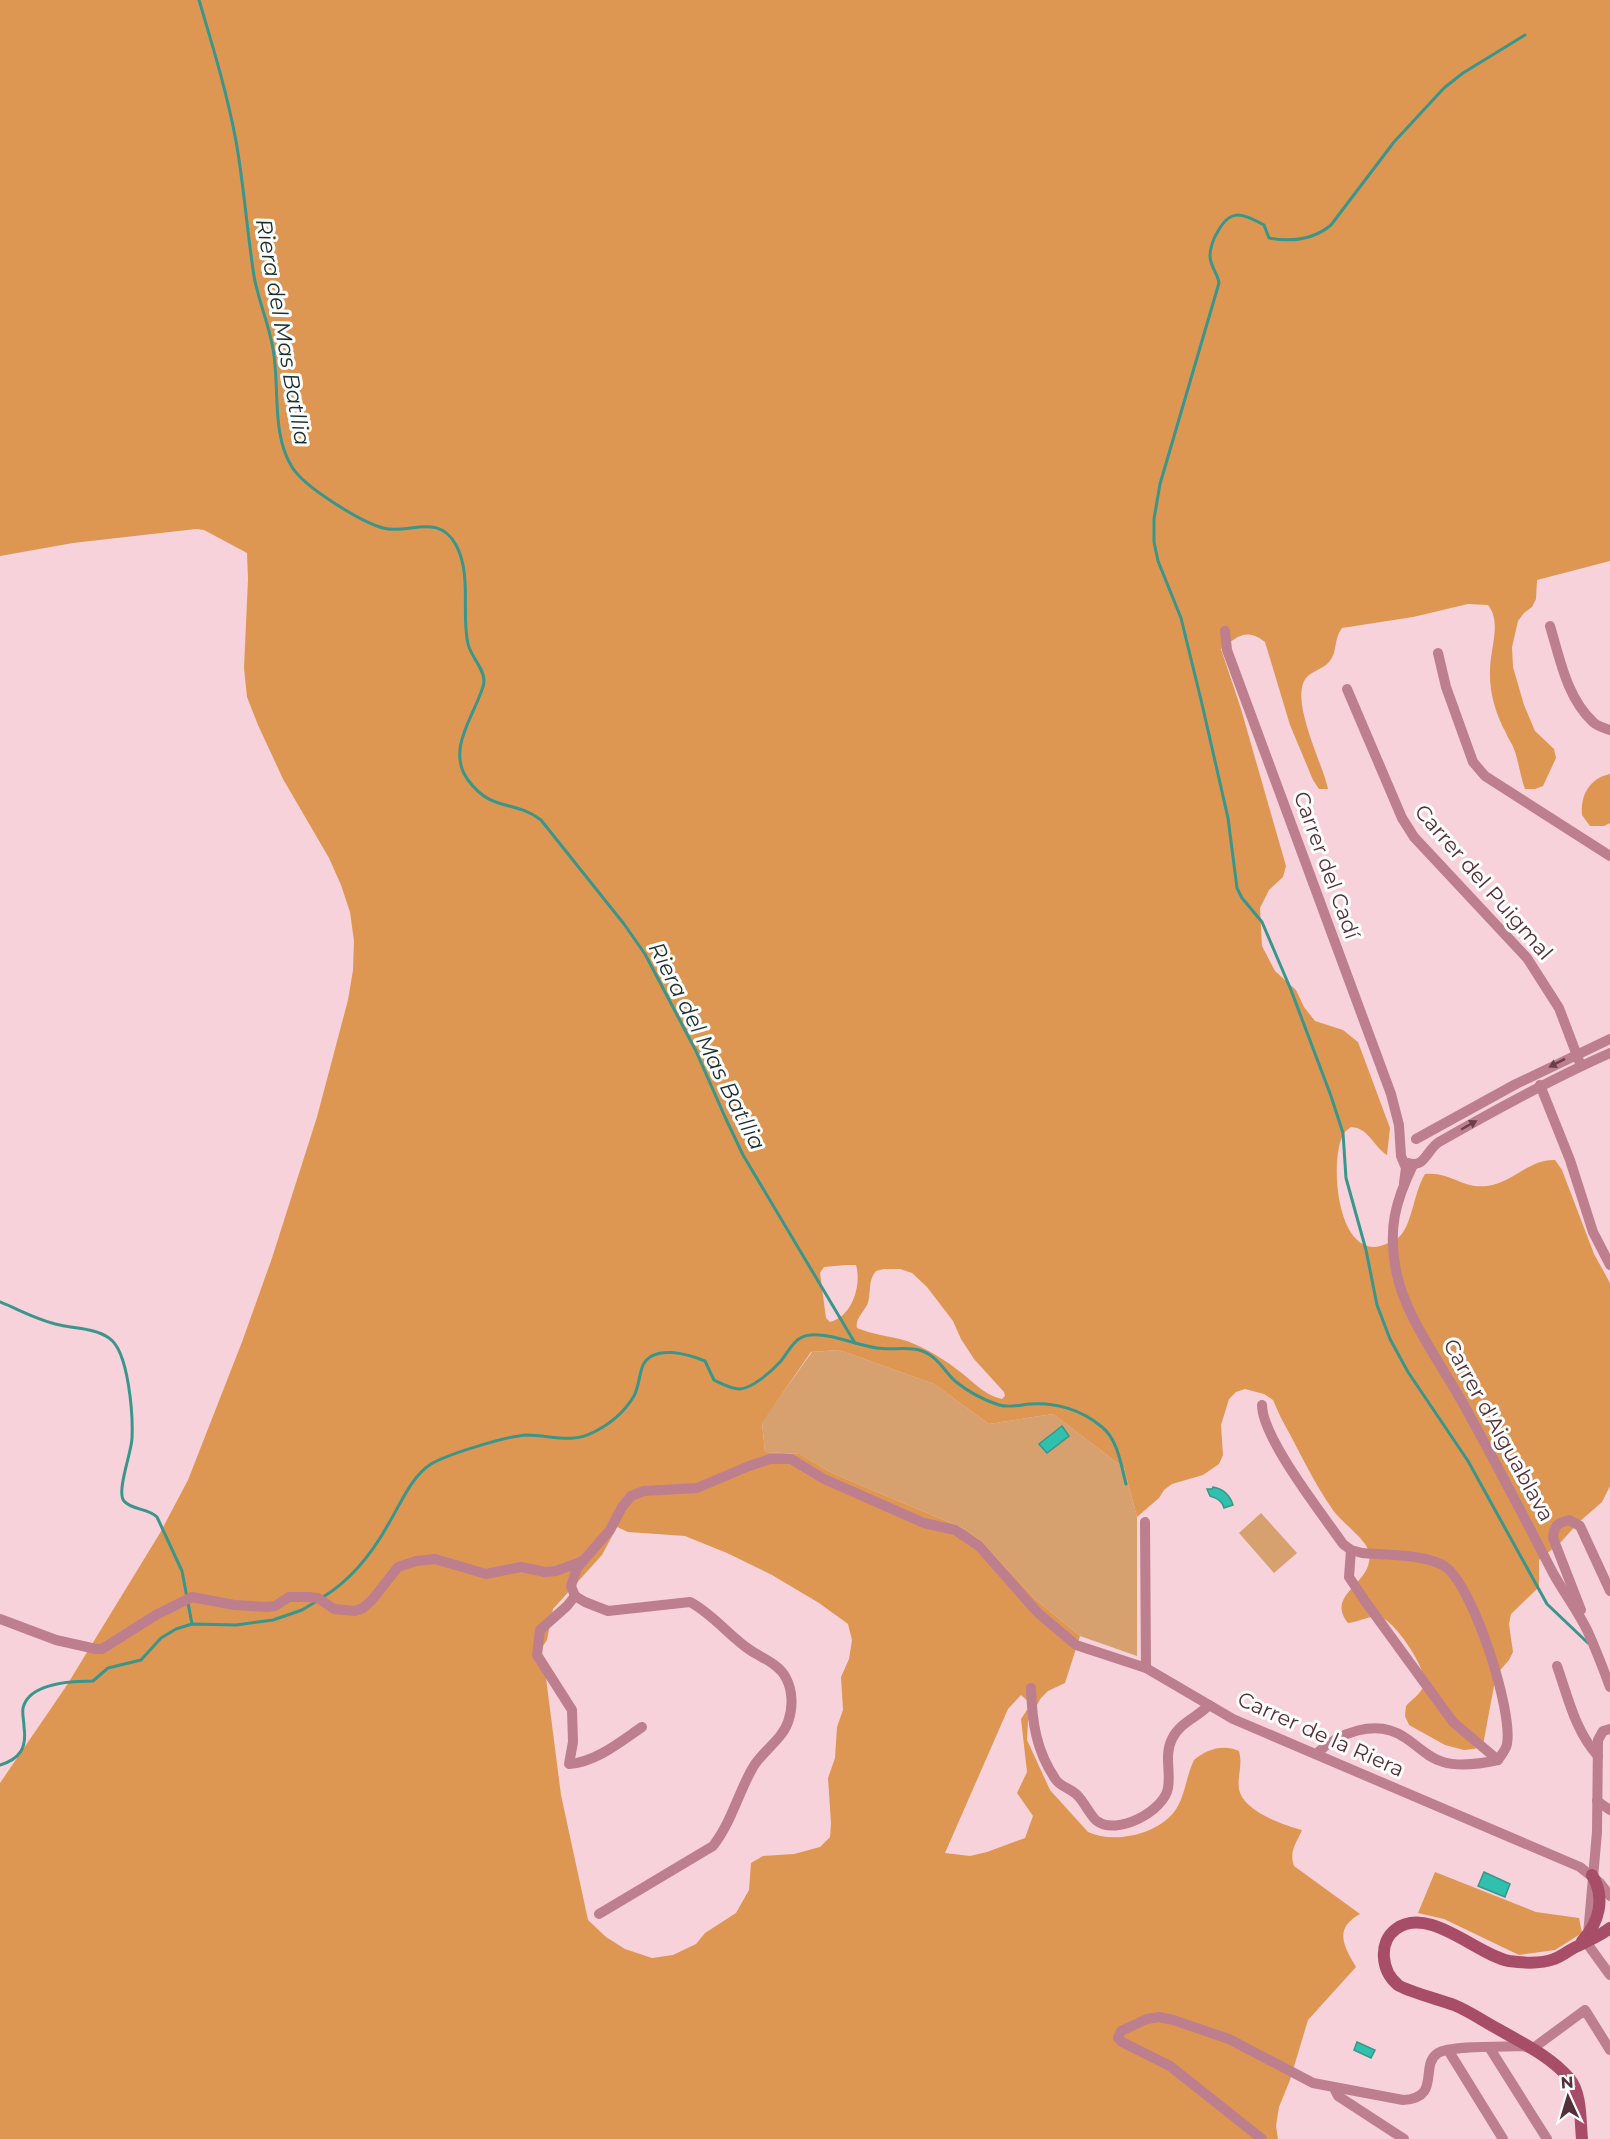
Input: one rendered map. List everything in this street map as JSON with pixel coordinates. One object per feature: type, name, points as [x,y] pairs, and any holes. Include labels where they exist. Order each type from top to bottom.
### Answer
[{"type":"street","points":[[1550,626],[1569,688],[1594,723],[1610,730]]},
{"type":"street","name":"Carrer del Cadí","points":[[1225,631],[1227,650],[1396,1112],[1403,1127],[1415,1139]]},
{"type":"street","points":[[1438,653],[1446,687],[1473,762],[1485,776],[1610,856]]},
{"type":"street","name":"Carrer del Puigmal","points":[[1347,689],[1402,818],[1414,837],[1527,958],[1558,1008],[1581,1065]]},
{"type":"street","points":[[1610,1039],[1516,1084],[1415,1139],[1405,1142],[1401,1148],[1408,1162],[1424,1160],[1435,1144],[1540,1085],[1610,1053]]},
{"type":"street","points":[[1540,1085],[1570,1160],[1593,1232],[1610,1265]]},
{"type":"street","name":"Carrer del Cadí","points":[[1396,1112],[1401,1148]]},
{"type":"street","points":[[1415,1139],[1425,1147],[1424,1160]]},
{"type":"street","name":"Carrer d'Aiguablava","points":[[1408,1162],[1393,1221],[1392,1245],[1396,1272],[1403,1295],[1414,1319],[1449,1378],[1587,1630],[1610,1687]]},
{"type":"street","points":[[1262,1406],[1262,1416],[1271,1437],[1343,1544],[1350,1550],[1362,1553],[1436,1561],[1448,1569],[1456,1579],[1485,1639],[1505,1706],[1507,1744],[1498,1760],[1462,1765],[1443,1762],[1431,1757],[1391,1729],[1382,1728],[1362,1729],[1337,1737],[1316,1754]]},
{"type":"street","name":"Carrer de la Riera","points":[[583,1561],[610,1530],[631,1496],[644,1491],[697,1488],[770,1459],[790,1459],[824,1479],[924,1523],[954,1530],[979,1546],[1038,1613],[1066,1639],[1088,1650],[1146,1668],[1233,1719],[1580,1867],[1592,1875],[1610,1896]]},
{"type":"street","points":[[1587,1630],[1575,1592],[1553,1538],[1554,1527],[1559,1522],[1569,1520],[1580,1526],[1610,1591]]},
{"type":"street","points":[[1145,1522],[1146,1668]]},
{"type":"street","points":[[1350,1550],[1349,1577],[1365,1601],[1453,1722],[1498,1760]]},
{"type":"street","points":[[0,1619],[56,1640],[102,1649],[156,1615],[192,1598],[234,1605],[267,1607],[275,1606],[289,1597],[308,1597],[318,1598],[334,1609],[355,1611],[363,1608],[372,1600],[398,1567],[416,1561],[435,1559],[486,1574],[521,1567],[544,1572],[556,1571],[583,1561]]},
{"type":"street","points":[[583,1561],[577,1568],[571,1586],[575,1596],[608,1611],[690,1602],[700,1607],[750,1650],[776,1667],[785,1676],[791,1695],[788,1725],[752,1769],[722,1833],[712,1846],[599,1914]]},
{"type":"street","points":[[575,1596],[540,1630],[537,1655],[572,1710],[573,1742],[569,1764],[581,1763],[590,1759],[642,1727]]},
{"type":"street","points":[[1557,1666],[1577,1724],[1586,1743],[1598,1756]]},
{"type":"street","points":[[1031,1688],[1036,1742],[1057,1782],[1076,1794],[1097,1821],[1115,1827],[1135,1821],[1150,1812],[1163,1800],[1168,1789],[1168,1749],[1173,1736],[1183,1725],[1203,1712],[1209,1705]]},
{"type":"street","points":[[1584,1941],[1596,1922],[1599,1906],[1599,1890],[1592,1875],[1597,1832],[1599,1735],[1610,1729]]},
{"type":"street","points":[[1598,1801],[1610,1810]]},
{"type":"street","points":[[1582,2139],[1575,2087],[1561,2070],[1532,2049],[1461,2007],[1398,1985],[1390,1976],[1383,1955],[1385,1942],[1390,1934],[1408,1924],[1420,1923],[1437,1926],[1500,1958],[1530,1963],[1554,1959],[1610,1928]]},
{"type":"street","points":[[1584,1941],[1610,1976]]},
{"type":"street","points":[[1532,2049],[1585,2010],[1610,2050]]},
{"type":"street","points":[[1262,2139],[1170,2066],[1122,2042],[1118,2038],[1121,2031],[1147,2019],[1159,2017],[1173,2020],[1229,2039],[1313,2083],[1411,2099],[1422,2094],[1426,2088],[1432,2059],[1436,2054],[1448,2050],[1489,2047],[1523,2046],[1532,2049]]},
{"type":"street","points":[[1489,2047],[1547,2139]]},
{"type":"street","points":[[1448,2050],[1503,2139]]},
{"type":"street","points":[[1334,2088],[1338,2096],[1404,2139]]},
{"type":"shaded area","points":[[0,0],[1610,0],[1610,561],[1537,580],[1536,599],[1532,607],[1518,621],[1512,647],[1513,667],[1524,705],[1535,731],[1554,749],[1556,758],[1543,786],[1525,789],[1514,749],[1494,703],[1490,671],[1495,628],[1488,605],[1468,604],[1413,617],[1342,628],[1337,637],[1332,658],[1306,678],[1302,688],[1304,716],[1328,789],[1319,789],[1313,780],[1290,725],[1265,642],[1247,634],[1221,649],[1241,709],[1286,866],[1283,877],[1269,890],[1260,908],[1262,946],[1275,971],[1296,990],[1304,1007],[1315,1021],[1343,1030],[1358,1042],[1390,1128],[1387,1155],[1367,1134],[1357,1128],[1351,1127],[1344,1133],[1339,1146],[1337,1185],[1347,1225],[1357,1240],[1369,1247],[1386,1244],[1398,1238],[1407,1225],[1425,1174],[1442,1175],[1470,1185],[1487,1186],[1505,1181],[1537,1163],[1555,1160],[1562,1170],[1594,1254],[1610,1283],[1610,1486],[1602,1502],[1539,1560],[1539,1587],[1511,1614],[1509,1624],[1513,1652],[1496,1675],[1483,1745],[1464,1750],[1445,1745],[1409,1725],[1405,1716],[1406,1706],[1423,1688],[1424,1678],[1421,1668],[1409,1646],[1386,1620],[1376,1617],[1348,1623],[1342,1613],[1342,1604],[1346,1596],[1365,1572],[1369,1563],[1369,1552],[1326,1499],[1273,1400],[1264,1394],[1245,1389],[1236,1392],[1229,1399],[1221,1425],[1223,1455],[1219,1464],[1203,1475],[1172,1484],[1137,1517],[1124,1468],[1053,1414],[989,1424],[934,1384],[839,1350],[811,1352],[762,1423],[765,1452],[800,1454],[832,1473],[965,1529],[981,1541],[1035,1599],[1080,1636],[1065,1683],[1048,1691],[1041,1698],[1028,1721],[1027,1740],[1050,1790],[1088,1832],[1098,1836],[1121,1837],[1156,1827],[1166,1820],[1178,1806],[1194,1760],[1210,1750],[1221,1748],[1239,1751],[1239,1789],[1248,1804],[1275,1821],[1302,1830],[1293,1852],[1294,1866],[1360,1914],[1346,1926],[1343,1938],[1356,1967],[1308,2020],[1290,2080],[1279,2107],[1276,2126],[1278,2139],[0,2139],[0,1783],[67,1685],[160,1533],[188,1480],[272,1258],[317,1117],[348,1000],[353,970],[354,941],[350,912],[341,885],[329,858],[283,779],[247,697],[244,668],[247,553],[204,530],[196,529],[73,543],[0,556]],"holes":[[[856,1265],[858,1273],[854,1299],[844,1314],[830,1322],[826,1318],[820,1273],[824,1267]],[[900,1269],[912,1273],[927,1287],[953,1321],[974,1359],[1004,1392],[1005,1396],[1002,1399],[986,1392],[950,1364],[914,1344],[857,1328],[858,1319],[867,1305],[873,1275],[876,1271]],[[617,1527],[628,1532],[685,1536],[772,1575],[819,1603],[848,1624],[852,1640],[849,1659],[841,1677],[843,1710],[837,1727],[835,1758],[828,1778],[830,1837],[820,1847],[794,1854],[763,1856],[751,1863],[749,1890],[736,1913],[705,1933],[696,1944],[673,1955],[652,1958],[625,1949],[606,1937],[588,1920],[561,1795],[545,1670],[537,1655],[547,1640],[553,1609],[602,1555]],[[1021,1695],[1031,1704],[1021,1719],[1027,1772],[1017,1793],[1033,1816],[1025,1838],[970,1856],[945,1853],[1008,1709]]]},
{"type":"shaded area","points":[[1610,774],[1610,823],[1604,826],[1590,826],[1582,815],[1585,794],[1597,779]]},
{"type":"shaded area","points":[[839,1350],[934,1384],[989,1424],[1053,1414],[1124,1468],[1137,1517],[1137,1656],[1080,1636],[1035,1599],[981,1541],[965,1529],[832,1473],[800,1454],[765,1452],[762,1422],[812,1352]]},
{"type":"shaded area","points":[[1062,1426],[1069,1436],[1047,1453],[1039,1444]]},
{"type":"shaded area","points":[[1213,1487],[1226,1493],[1233,1505],[1224,1508],[1219,1500],[1210,1496],[1207,1489]]},
{"type":"shaded area","points":[[1261,1513],[1297,1553],[1274,1573],[1239,1533]]},
{"type":"shaded area","points":[[1435,1872],[1536,1912],[1579,1918],[1582,1933],[1555,1950],[1519,1955],[1444,1919],[1418,1913]]},
{"type":"shaded area","points":[[1484,1872],[1510,1884],[1505,1897],[1478,1886]]},
{"type":"shaded area","points":[[1357,2042],[1375,2050],[1371,2058],[1354,2050]]},
{"type":"waterway","name":"Riera del Mas Batllia","points":[[199,0],[224,88],[236,141],[254,276],[273,349],[279,425],[285,454],[298,475],[308,484],[361,519],[383,528],[432,527],[441,529],[456,545],[464,568],[468,644],[484,681],[462,740],[460,760],[463,770],[468,780],[486,797],[522,810],[541,820],[624,924],[645,954],[696,1051],[743,1155],[855,1343]]},
{"type":"waterway","points":[[1525,35],[1463,73],[1444,88],[1394,142],[1331,225],[1324,230],[1302,239],[1285,240],[1269,238],[1264,225],[1242,216],[1232,216],[1222,225],[1213,241],[1210,256],[1219,283],[1160,484],[1154,519],[1154,542],[1158,561],[1181,618],[1202,704],[1228,818],[1237,888],[1242,898],[1262,922],[1291,990],[1331,1096],[1343,1133],[1346,1178],[1366,1250],[1377,1305],[1390,1339],[1408,1372],[1468,1461],[1547,1604],[1588,1643]]},
{"type":"waterway","points":[[0,1302],[45,1321],[98,1332],[116,1345],[125,1370],[132,1415],[131,1444],[122,1496],[127,1504],[157,1517],[182,1571],[192,1624]]},
{"type":"waterway","points":[[323,1597],[343,1582],[368,1555],[383,1534],[412,1483],[424,1469],[439,1460],[464,1451],[518,1436],[569,1438],[586,1436],[622,1412],[636,1392],[643,1365],[648,1359],[663,1353],[672,1352],[705,1361],[714,1380],[740,1389],[751,1386],[768,1374],[796,1341],[805,1336],[835,1337],[884,1349],[917,1350],[934,1358],[960,1385],[993,1403],[1007,1406],[1049,1404],[1068,1408],[1094,1421],[1112,1439],[1126,1484]]},
{"type":"waterway","points":[[0,1765],[7,1763],[21,1752],[25,1734],[23,1708],[27,1700],[43,1688],[64,1683],[93,1681],[108,1668],[141,1660],[161,1638],[176,1629],[192,1624],[236,1625],[273,1620],[302,1610],[317,1601]]}]
